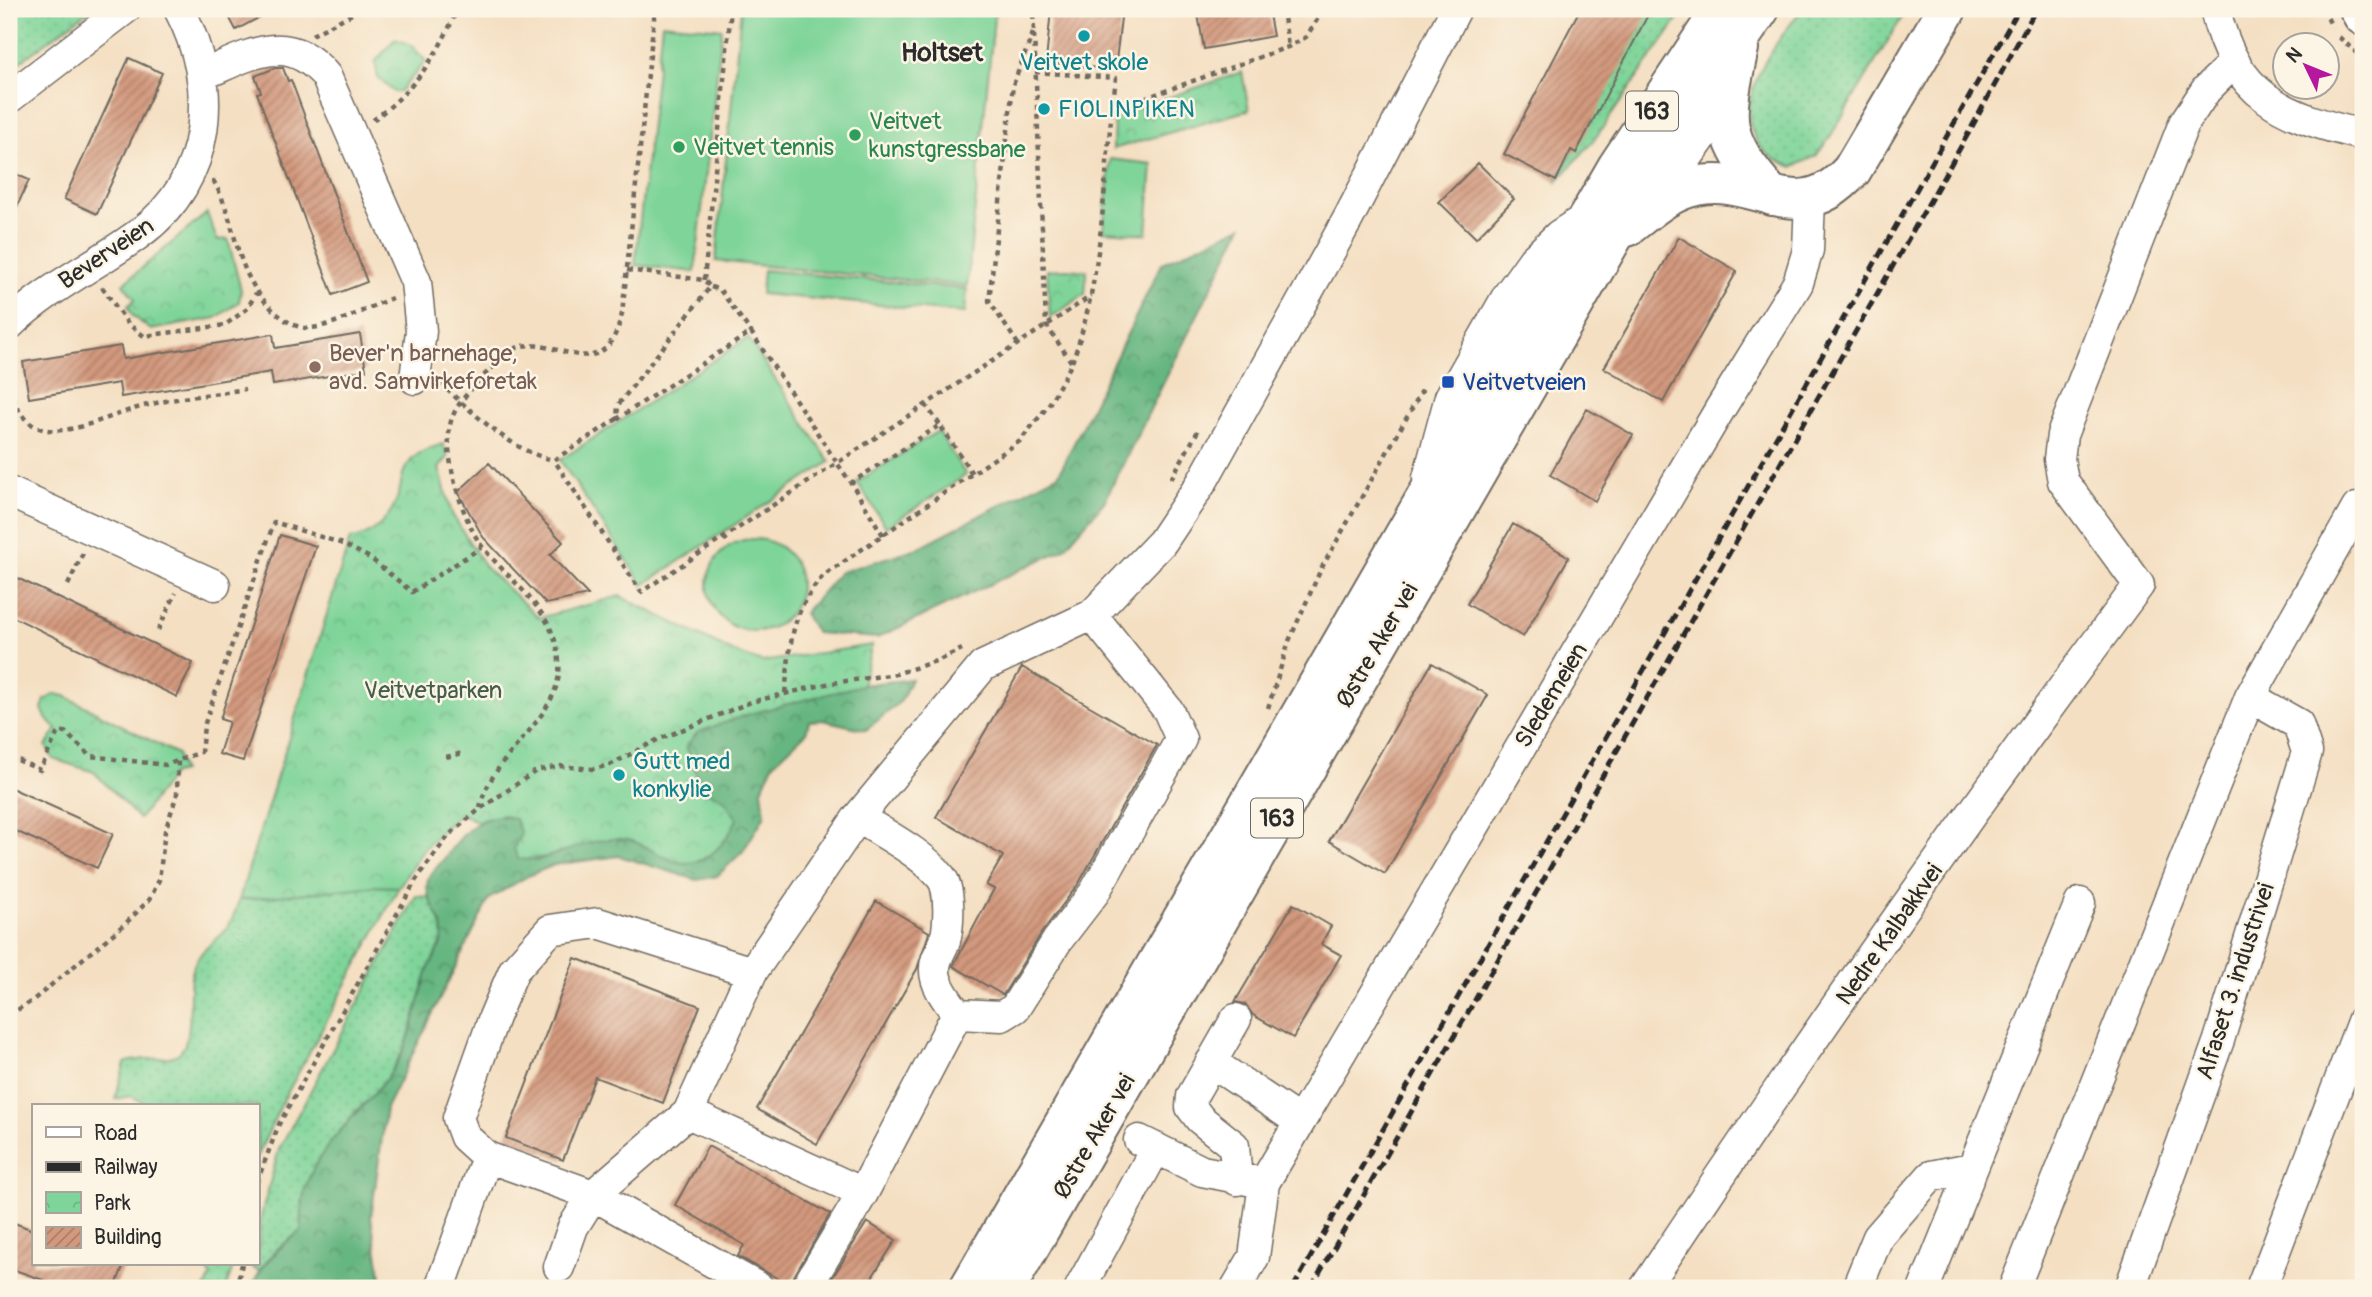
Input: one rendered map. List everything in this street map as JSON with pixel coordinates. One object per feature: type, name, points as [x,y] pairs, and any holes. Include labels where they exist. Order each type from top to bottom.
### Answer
[{"type":"highway","points":[[1810,199],[1831,190],[1852,170],[1947,9]]},
{"type":"highway","points":[[2359,9],[2363,16]]},
{"type":"highway","name":"163","points":[[1741,18],[1729,100],[1730,133],[1739,158],[1772,196]]},
{"type":"highway","name":"Østre Aker vei","points":[[969,1288],[1422,508],[1600,228],[1675,133],[1741,18]]},
{"type":"highway","name":"163","points":[[1600,228],[1672,194],[1699,185],[1717,184],[1792,201],[1810,199]]},
{"type":"highway","name":"Østre Aker vei","points":[[1006,1288],[1600,228]]},
{"type":"street","points":[[13,101],[125,9]]},
{"type":"street","name":"Beverveien","points":[[9,325],[35,301],[155,222],[181,193],[196,162],[204,127],[202,75],[188,26],[178,9]]},
{"type":"street","points":[[559,1267],[573,1227],[593,1195],[649,1143],[688,1113],[751,972],[858,817],[983,666],[1092,615],[1162,542],[1202,482],[1348,219],[1456,9]]},
{"type":"street","points":[[2215,9],[2221,35],[2234,62],[2253,87],[2281,110],[2319,124],[2363,135]]},
{"type":"street","points":[[202,75],[272,49],[295,51],[316,64],[326,76],[416,282],[421,331],[415,379]]},
{"type":"street","name":"Nedre Kalbakkvei","points":[[1645,1288],[1751,1129],[2059,692],[2139,585],[2063,481],[2059,459],[2062,435],[2184,123],[2206,90],[2234,62]]},
{"type":"street","points":[[1662,201],[1684,162],[1729,100]]},
{"type":"street","name":"Sledemeien","points":[[1250,1181],[1299,1121],[1720,409],[1798,283],[1808,250],[1810,199]]},
{"type":"street","points":[[9,492],[215,585]]},
{"type":"street","points":[[2014,1288],[2250,697],[2357,508]]},
{"type":"street","points":[[957,1014],[1002,1016],[1015,1009],[1057,941],[1094,893],[1181,739],[1168,710],[1092,615]]},
{"type":"street","name":"Alfaset 3. industrivei","points":[[2130,1288],[2219,1040],[2307,752],[2298,724],[2250,697]]},
{"type":"street","points":[[858,817],[929,864],[944,880],[947,899],[945,941],[936,956],[934,972],[957,1014]]},
{"type":"street","points":[[1924,1288],[2080,903]]},
{"type":"street","points":[[751,972],[598,923],[550,930],[514,970],[458,1118],[465,1137],[487,1157],[593,1195],[641,1219],[759,1288]]},
{"type":"street","points":[[806,1288],[863,1192],[957,1014]]},
{"type":"street","points":[[1236,1019],[1192,1096],[1191,1107],[1200,1119],[1234,1146],[1250,1181],[1254,1257],[1236,1288]]},
{"type":"street","points":[[2261,1288],[2363,1019]]},
{"type":"street","points":[[1211,1062],[1299,1121]]},
{"type":"street","points":[[688,1113],[863,1192]]},
{"type":"street","points":[[1080,1288],[1147,1144],[1202,1171],[1250,1181]]},
{"type":"street","points":[[440,1288],[487,1157]]},
{"type":"street","points":[[1857,1288],[1878,1237],[1931,1176],[1971,1168]]},
{"type":"path","points":[[295,51],[306,38],[361,9]]},
{"type":"path","points":[[351,133],[392,106],[408,91],[438,52],[457,9]]},
{"type":"path","points":[[480,809],[488,783],[552,698],[560,662],[554,639],[537,603],[482,547],[454,485],[449,435],[451,419],[460,402],[510,353],[523,345],[586,356],[604,347],[619,326],[655,9]]},
{"type":"path","points":[[704,280],[731,9]]},
{"type":"path","points":[[1033,9],[1046,325],[1072,363]]},
{"type":"path","points":[[1283,9],[1288,47]]},
{"type":"path","points":[[1112,110],[1288,47],[1306,37],[1324,9]]},
{"type":"path","points":[[1018,344],[989,301],[1013,85],[1034,30]]},
{"type":"path","points":[[785,693],[795,620],[808,594],[823,576],[1002,455],[1035,424],[1072,363],[1083,333],[1091,296],[1116,78],[1035,72]]},
{"type":"path","points":[[196,162],[210,175],[218,189],[249,283],[285,320],[305,328],[320,326],[395,297]]},
{"type":"path","points":[[87,266],[128,324],[144,336],[225,325],[247,309],[256,293]]},
{"type":"path","points":[[627,270],[704,280],[710,287],[720,289],[883,535]]},
{"type":"path","points":[[617,419],[618,405],[710,287]]},
{"type":"path","points":[[460,402],[514,445],[535,456],[554,460],[641,592],[1091,296]]},
{"type":"path","points":[[554,460],[751,332]]},
{"type":"path","points":[[1266,713],[1289,641],[1321,569],[1431,375]]},
{"type":"path","points":[[9,378],[12,397],[20,415],[34,427],[54,431],[96,423],[154,403],[245,389]]},
{"type":"path","points":[[925,404],[974,475]]},
{"type":"path","points":[[851,483],[940,425]]},
{"type":"path","points":[[1168,483],[1202,425]]},
{"type":"path","points":[[9,756],[40,770],[58,732],[65,732],[90,756],[166,765],[201,752],[204,726],[274,522],[343,544],[370,558],[412,592],[482,547]]},
{"type":"path","points":[[68,585],[94,530]]},
{"type":"path","points":[[724,537],[730,545]]},
{"type":"path","points":[[158,629],[186,572]]},
{"type":"path","points":[[259,1177],[279,1124],[416,880],[449,835],[480,809],[536,771],[559,766],[593,769],[610,765],[711,716],[785,693],[896,674],[939,660],[967,646]]},
{"type":"path","points":[[446,757],[463,753]]},
{"type":"path","points":[[9,1014],[32,1001],[126,923],[150,898],[159,880],[165,831],[177,794],[178,761]]},
{"type":"path","points":[[236,1288],[242,1266]]},
{"type":"green space","points":[[9,9],[91,9],[9,70]]},
{"type":"green space","name":"Veitvet kunstgressbane","points":[[741,9],[995,9],[967,286],[716,261]]},
{"type":"green space","points":[[1648,9],[1685,9],[1594,140],[1556,183]]},
{"type":"green space","points":[[1802,9],[1907,9],[1830,137],[1816,156],[1793,167],[1765,152],[1753,134],[1749,116],[1757,78],[1778,41]]},
{"type":"green space","name":"Veitvet tennis","points":[[662,23],[722,29],[695,272],[635,265]]},
{"type":"green space","points":[[395,39],[410,44],[426,61],[400,91],[394,92],[378,78],[375,62]]},
{"type":"green space","points":[[1242,72],[1249,110],[1113,149],[1114,116]]},
{"type":"green space","points":[[1110,159],[1152,164],[1147,234],[1103,231]]},
{"type":"green space","points":[[207,213],[217,240],[228,239],[241,290],[239,302],[216,318],[151,330],[133,316],[128,306],[135,299],[123,284]]},
{"type":"green space","points":[[1242,226],[1104,502],[1064,549],[877,638],[816,633],[804,613],[840,572],[918,548],[1059,474],[1162,263]]},
{"type":"green space","points":[[763,270],[967,289],[965,313],[761,294]]},
{"type":"green space","points":[[1047,270],[1087,271],[1085,294],[1050,318]]},
{"type":"green space","points":[[748,338],[830,462],[643,585],[560,460]]},
{"type":"green space","points":[[938,431],[966,475],[886,527],[857,482]]},
{"type":"green space","name":"Veitvetparken","points":[[443,444],[448,457],[439,468],[452,514],[485,567],[539,618],[620,596],[733,652],[762,662],[872,645],[862,685],[749,714],[698,732],[686,746],[702,789],[724,799],[737,819],[722,844],[698,861],[678,862],[641,844],[622,839],[595,841],[544,857],[518,859],[514,848],[521,834],[515,819],[503,815],[476,821],[460,813],[423,850],[399,887],[375,886],[239,900],[350,539],[374,530],[387,517],[399,493],[403,474],[412,459]]},
{"type":"green space","points":[[754,539],[772,543],[787,552],[796,567],[800,585],[796,603],[787,618],[772,627],[754,631],[736,627],[721,618],[712,603],[708,585],[712,567],[721,552],[736,543]]},
{"type":"green space","points":[[911,679],[901,701],[866,730],[823,720],[809,721],[806,733],[773,764],[762,789],[765,815],[743,851],[717,876],[697,880],[619,856],[554,865],[528,876],[489,899],[386,1108],[371,1217],[383,1288],[251,1288],[272,1256],[301,1231],[305,1189],[314,1168],[340,1131],[385,1081],[407,1042],[428,970],[443,936],[428,894],[428,880],[466,832],[483,820],[493,817],[515,819],[521,834],[514,848],[536,861],[580,844],[616,838],[635,842],[679,860],[699,861],[702,789],[686,746],[698,732],[749,714],[862,685]]},
{"type":"green space","points":[[55,694],[65,696],[177,754],[182,772],[173,774],[139,819],[94,772],[53,759],[46,746],[57,729],[47,720],[42,709],[45,700]]},
{"type":"green space","points":[[375,886],[399,887],[283,1101],[259,1153],[259,1104],[146,1104],[131,1096],[115,1099],[125,1063],[171,1057],[181,1051],[188,1032],[190,985],[194,965],[204,950],[228,926],[239,900]]},
{"type":"green space","points":[[416,896],[429,897],[441,921],[443,938],[428,970],[407,1043],[383,1087],[355,1112],[305,1189],[301,1231],[278,1248],[259,1271],[252,1267],[259,1266],[261,1216],[279,1149]]},
{"type":"green space","points":[[202,1266],[233,1266],[226,1288],[205,1288],[211,1276]]},
{"type":"building","points":[[225,9],[275,9],[236,30]]},
{"type":"building","name":"Veitvet skole","points":[[1051,9],[1122,9],[1115,70],[1046,62]]},
{"type":"building","name":"Veitvet skole","points":[[1197,9],[1268,9],[1273,36],[1204,49]]},
{"type":"building","points":[[1580,9],[1651,9],[1576,153],[1571,150],[1556,181],[1504,154]]},
{"type":"building","points":[[129,58],[162,73],[97,214],[64,199]]},
{"type":"building","points":[[275,68],[283,68],[288,81],[291,80],[367,282],[333,295],[257,93],[261,92],[255,76]]},
{"type":"building","points":[[1478,163],[1514,199],[1476,238],[1439,202]]},
{"type":"building","points":[[9,171],[29,180],[9,224]]},
{"type":"building","points":[[1679,237],[1737,271],[1663,402],[1604,368]]},
{"type":"building","points":[[273,334],[275,348],[360,334],[366,370],[273,385],[271,372],[121,397],[119,383],[29,398],[23,362],[121,346],[123,359]]},
{"type":"building","points":[[1587,409],[1633,435],[1595,501],[1550,475]]},
{"type":"building","points":[[489,463],[563,542],[550,555],[588,595],[546,604],[483,537],[458,492]]},
{"type":"building","points":[[1513,524],[1569,557],[1523,637],[1467,604]]},
{"type":"building","points":[[280,535],[316,546],[243,761],[219,754],[229,722],[220,719]]},
{"type":"building","points":[[9,574],[193,663],[177,697],[9,615]]},
{"type":"building","points":[[1432,663],[1488,695],[1385,874],[1329,841]]},
{"type":"building","points":[[1022,667],[1157,745],[1079,883],[1042,932],[1003,995],[953,966],[994,889],[986,885],[1003,856],[936,817]]},
{"type":"building","points":[[9,787],[113,834],[97,868],[9,828]]},
{"type":"building","points":[[876,901],[929,932],[917,969],[817,1144],[757,1109]]},
{"type":"building","points":[[1293,904],[1331,926],[1321,944],[1341,955],[1293,1038],[1253,1015],[1245,1004],[1235,1002]]},
{"type":"building","points":[[575,958],[700,1006],[663,1103],[595,1077],[563,1160],[506,1138]]},
{"type":"building","points":[[708,1146],[830,1214],[789,1285],[738,1256],[744,1245],[675,1205]]},
{"type":"building","points":[[9,1221],[32,1230],[32,1266],[123,1266],[115,1288],[66,1288],[9,1268]]},
{"type":"building","points":[[867,1222],[896,1240],[865,1288],[845,1288],[831,1280]]},
{"type":"railway","points":[[1293,1288],[2019,9]]},
{"type":"railway","points":[[1311,1288],[1968,134],[2036,9]]},
{"type":"place","name":"Veitvet skole","points":[[1084,36]]},
{"type":"place","name":"FIOLINPIKEN","points":[[1044,109]]},
{"type":"place","name":"Veitvet kunstgressbane","points":[[855,135]]},
{"type":"place","name":"Veitvet tennis","points":[[679,147]]},
{"type":"place","name":"Bever'n barnehage, avd. Samvirkeforetak","points":[[315,367]]},
{"type":"place","name":"Veitvetveien","points":[[1448,382]]},
{"type":"place","name":"Gutt med konkylie","points":[[619,775]]},
{"type":"district","name":"Holtset","points":[[942,52]]}]
